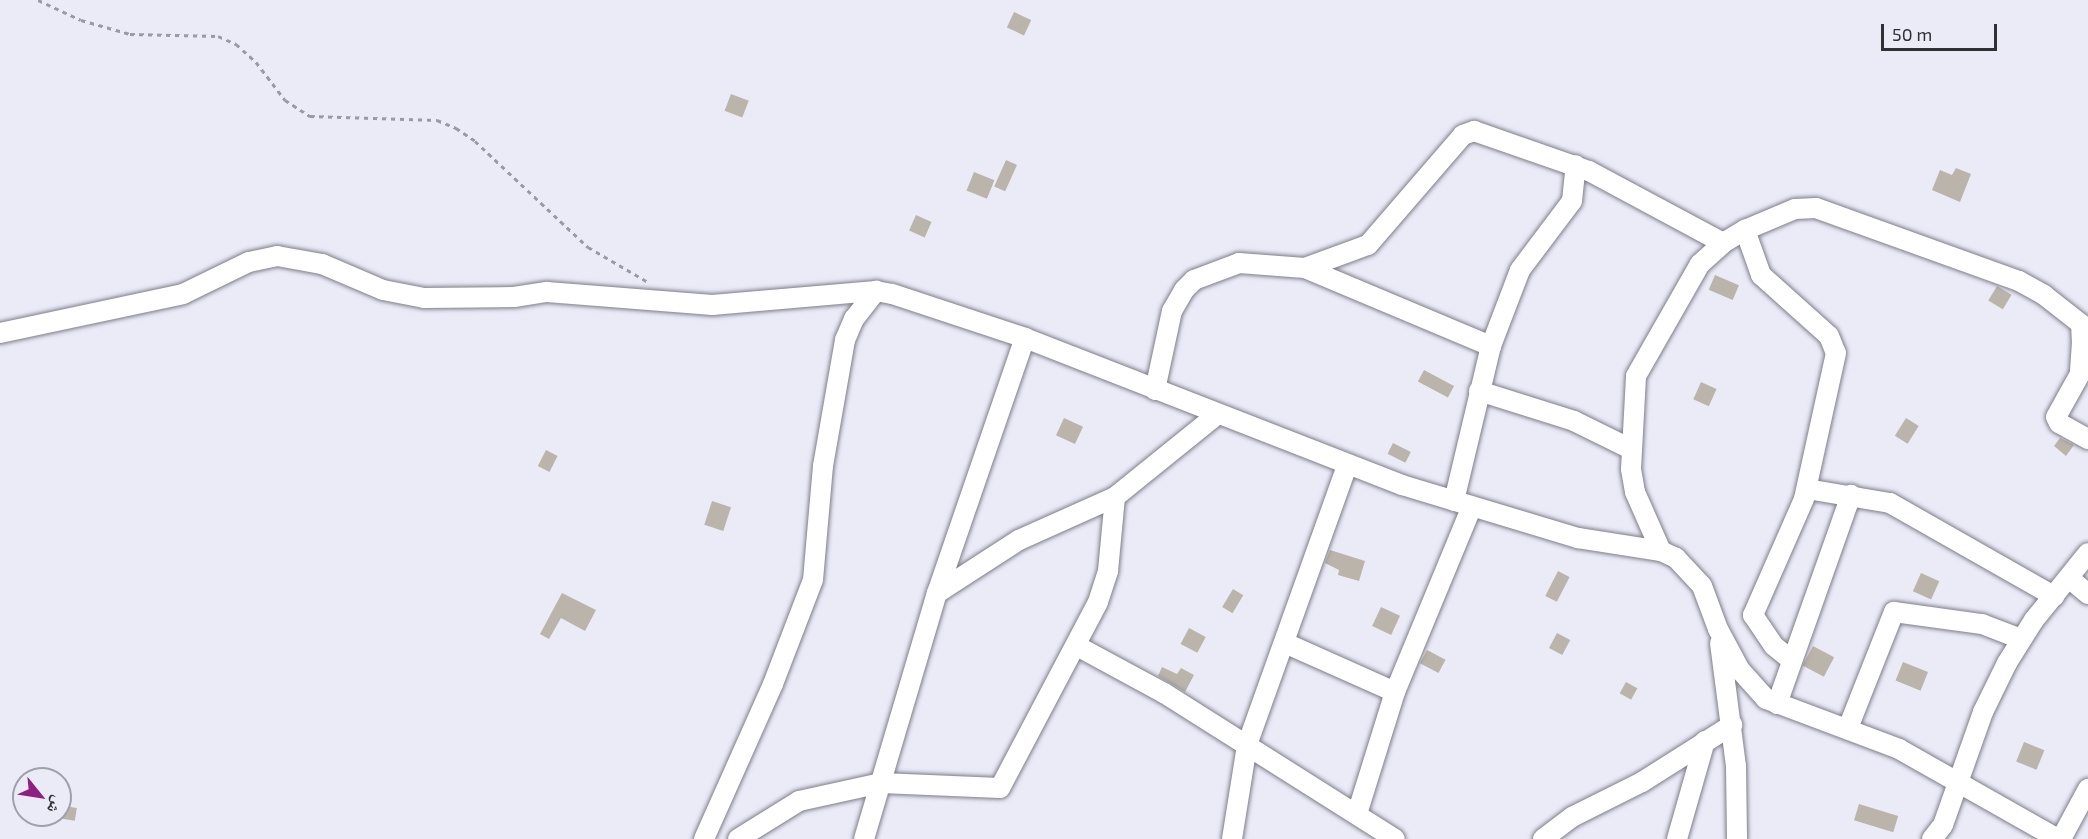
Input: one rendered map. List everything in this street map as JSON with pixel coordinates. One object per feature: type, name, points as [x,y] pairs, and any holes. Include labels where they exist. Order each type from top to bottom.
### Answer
[{"type":"street","points":[[1305,268],[1368,245],[1462,135],[1474,131],[1576,165],[1723,243]]},
{"type":"street","points":[[1357,814],[1395,692],[1463,503],[1479,391],[1491,346],[1520,270],[1572,201],[1576,165]]},
{"type":"street","points":[[1661,551],[1635,492],[1631,449],[1634,388],[1640,366],[1700,264],[1723,243],[1745,230],[1795,209],[1816,208],[2019,281],[2081,324],[2085,343],[2080,374],[2056,417],[2059,423],[2088,439]]},
{"type":"street","points":[[1745,230],[1761,275],[1834,344],[1836,353],[1807,489],[1752,615],[1768,638],[1791,660]]},
{"type":"street","points":[[0,333],[183,294],[249,262],[277,256],[322,264],[383,290],[424,298],[514,297],[547,292],[712,305],[876,291],[1024,338],[1347,466],[1578,538],[1661,551],[1676,558],[1702,586],[1718,629],[1754,689],[1778,704],[1848,728],[1958,780],[2060,839],[2088,789]]},
{"type":"street","points":[[1155,390],[1172,311],[1194,280],[1239,263],[1305,268],[1491,346]]},
{"type":"street","points":[[704,839],[773,684],[813,580],[820,488],[843,349],[854,319],[876,291]]},
{"type":"street","points":[[868,838],[881,783],[937,593],[1024,338]]},
{"type":"street","points":[[1479,391],[1574,422],[1631,449]]},
{"type":"street","points":[[937,593],[1019,540],[1115,496],[1218,414]]},
{"type":"street","points":[[1232,839],[1248,745],[1347,466]]},
{"type":"street","points":[[1807,489],[1876,498],[1902,509],[2054,596]]},
{"type":"street","points":[[1778,704],[1791,660],[1851,495]]},
{"type":"street","points":[[738,839],[799,801],[881,783],[1000,788],[1077,646],[1098,602],[1108,571],[1115,496]]},
{"type":"street","points":[[1932,839],[1943,825],[1983,712],[2021,639],[2088,553]]},
{"type":"street","points":[[2069,579],[2088,594]]},
{"type":"street","points":[[1848,728],[1894,612],[1982,624],[2021,639]]},
{"type":"street","points":[[1718,629],[1732,725],[1737,839]]},
{"type":"street","points":[[1286,643],[1395,692]]},
{"type":"street","points":[[1077,646],[1248,745],[1395,839]]},
{"type":"street","points":[[1543,839],[1572,817],[1642,782],[1732,725]]},
{"type":"street","points":[[1677,839],[1705,741]]},
{"type":"path","points":[[38,0],[81,20],[130,33],[218,36],[236,44],[285,100],[310,116],[437,120],[456,128],[475,141],[588,247],[650,283]]},
{"type":"building","points":[[1014,12],[1031,20],[1024,35],[1007,27]]},
{"type":"building","points":[[731,94],[749,101],[742,118],[725,111]]},
{"type":"building","points":[[1006,160],[1017,165],[1005,191],[994,186]]},
{"type":"building","points":[[1956,168],[1971,174],[1960,202],[1932,190],[1940,170],[1952,175]]},
{"type":"building","points":[[974,172],[994,180],[987,199],[967,191]]},
{"type":"building","points":[[916,215],[932,222],[925,237],[909,231]]},
{"type":"building","points":[[1715,275],[1739,285],[1733,300],[1709,290]]},
{"type":"building","points":[[1997,286],[2012,295],[2003,309],[1988,301]]},
{"type":"building","points":[[1424,370],[1454,386],[1448,397],[1418,381]]},
{"type":"building","points":[[1701,382],[1717,389],[1709,406],[1693,399]]},
{"type":"building","points":[[1064,418],[1083,427],[1075,444],[1056,435]]},
{"type":"building","points":[[1906,418],[1919,426],[1908,444],[1895,436]]},
{"type":"building","points":[[2060,438],[2074,445],[2066,456],[2054,446]]},
{"type":"building","points":[[1393,443],[1411,452],[1405,463],[1388,454]]},
{"type":"building","points":[[546,450],[558,456],[549,472],[538,466]]},
{"type":"building","points":[[712,501],[731,507],[723,531],[704,525]]},
{"type":"building","points":[[1330,550],[1365,561],[1359,581],[1338,575],[1339,570],[1325,563]]},
{"type":"building","points":[[1558,571],[1570,577],[1557,602],[1545,596]]},
{"type":"building","points":[[1921,573],[1939,581],[1931,599],[1913,591]]},
{"type":"building","points":[[1233,589],[1243,595],[1232,613],[1222,607]]},
{"type":"building","points":[[562,593],[596,610],[585,631],[561,618],[549,639],[540,634]]},
{"type":"building","points":[[1381,607],[1400,616],[1391,635],[1372,626]]},
{"type":"building","points":[[1189,628],[1206,637],[1197,653],[1181,644]]},
{"type":"building","points":[[1557,633],[1570,640],[1562,655],[1549,648]]},
{"type":"building","points":[[1813,646],[1834,657],[1824,677],[1803,665]]},
{"type":"building","points":[[1427,650],[1446,660],[1438,673],[1420,663]]},
{"type":"building","points":[[1903,662],[1928,672],[1921,691],[1896,681]]},
{"type":"building","points":[[1162,667],[1177,674],[1181,668],[1194,675],[1185,692],[1158,676]]},
{"type":"building","points":[[1626,682],[1637,688],[1631,700],[1620,693]]},
{"type":"building","points":[[2024,742],[2044,750],[2037,770],[2016,761]]},
{"type":"building","points":[[1859,804],[1898,816],[1893,832],[1854,820]]},
{"type":"building","points":[[72,807],[77,808],[75,821],[72,820]]}]
